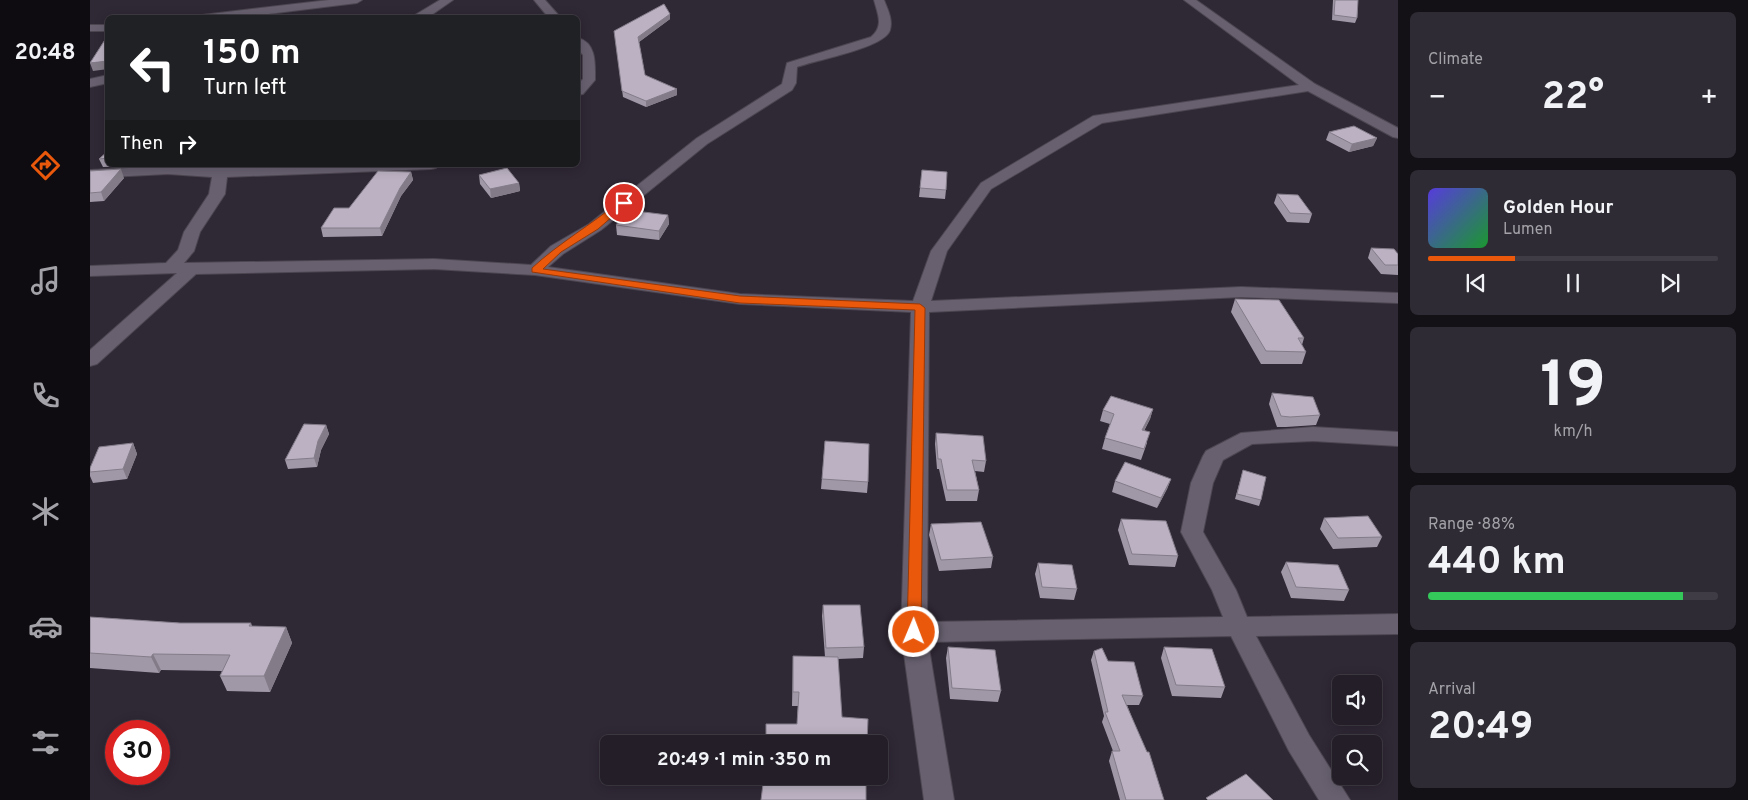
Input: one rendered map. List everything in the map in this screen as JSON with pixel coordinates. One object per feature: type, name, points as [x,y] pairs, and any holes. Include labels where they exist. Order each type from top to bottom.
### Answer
[{"type":"street","points":[[228,15],[357,0]]},
{"type":"street","points":[[423,15],[448,0]]},
{"type":"street","points":[[539,0],[553,15]]},
{"type":"street","points":[[535,270],[557,250],[595,227],[702,140],[787,88],[790,83],[791,66],[874,40],[884,32],[886,21],[879,0]]},
{"type":"street","points":[[1189,0],[1310,87],[1398,134]]},
{"type":"street","points":[[90,28],[105,28]]},
{"type":"street","points":[[580,44],[589,55],[589,80],[580,89]]},
{"type":"street","points":[[90,83],[105,80]]},
{"type":"street","points":[[939,800],[914,632],[920,308],[940,251],[986,186],[1098,119],[1310,87]]},
{"type":"street","points":[[90,174],[168,170],[363,167]]},
{"type":"street","points":[[171,267],[186,251],[192,232],[217,194],[221,169]]},
{"type":"street","points":[[90,271],[130,271],[171,267],[192,269],[434,264],[535,270],[740,300],[920,308],[1241,292],[1398,298]]},
{"type":"street","points":[[90,360],[192,269]]},
{"type":"street","points":[[1335,800],[1299,743],[1239,627],[1224,590],[1192,532],[1202,483],[1214,456],[1248,438],[1313,434],[1398,439]]},
{"type":"street","points":[[914,632],[1398,624]]},
{"type":"building","points":[[1335,0],[1358,0],[1357,18],[1334,15]]},
{"type":"building","points":[[664,4],[670,14],[638,37],[645,75],[677,89],[646,101],[622,91],[614,31]]},
{"type":"building","points":[[105,40],[105,61],[90,63]]},
{"type":"building","points":[[1354,126],[1377,138],[1352,144],[1329,132]]},
{"type":"building","points":[[507,168],[519,183],[490,189],[479,175]]},
{"type":"building","points":[[121,169],[101,192],[90,193],[90,171]]},
{"type":"building","points":[[922,170],[947,172],[946,190],[920,188]]},
{"type":"building","points":[[378,171],[411,172],[400,188],[380,228],[321,228],[334,208],[349,208]]},
{"type":"building","points":[[1277,194],[1298,195],[1312,214],[1290,213]]},
{"type":"building","points":[[627,210],[668,215],[659,231],[616,225]]},
{"type":"building","points":[[1371,248],[1394,249],[1398,254],[1398,265],[1385,265]]},
{"type":"building","points":[[1235,299],[1279,300],[1304,338],[1298,338],[1306,352],[1266,351]]},
{"type":"building","points":[[1272,393],[1313,397],[1320,415],[1281,416]]},
{"type":"building","points":[[1111,396],[1153,409],[1142,430],[1150,432],[1144,449],[1105,438],[1114,414],[1103,410]]},
{"type":"building","points":[[304,424],[326,425],[318,441],[314,458],[285,460]]},
{"type":"building","points":[[936,433],[983,436],[986,461],[972,460],[979,490],[947,490],[941,459],[938,459]]},
{"type":"building","points":[[825,441],[869,444],[868,482],[822,479]]},
{"type":"building","points":[[133,443],[123,469],[90,472],[99,447]]},
{"type":"building","points":[[1125,462],[1171,479],[1161,498],[1115,481]]},
{"type":"building","points":[[1243,470],[1266,477],[1261,500],[1237,494]]},
{"type":"building","points":[[1368,516],[1382,537],[1338,538],[1324,518]]},
{"type":"building","points":[[1121,519],[1166,521],[1178,556],[1132,554]]},
{"type":"building","points":[[981,522],[993,557],[941,560],[931,524]]},
{"type":"building","points":[[1286,562],[1338,565],[1349,590],[1296,587]]},
{"type":"building","points":[[1038,563],[1072,565],[1077,589],[1042,587]]},
{"type":"building","points":[[823,605],[860,605],[864,647],[826,648]]},
{"type":"building","points":[[90,617],[180,623],[251,623],[249,626],[286,627],[264,676],[220,676],[230,655],[153,654],[151,657],[90,653]]},
{"type":"building","points":[[948,647],[995,650],[1001,691],[952,688]]},
{"type":"building","points":[[1164,647],[1212,649],[1225,687],[1176,685]]},
{"type":"building","points":[[1102,648],[1108,661],[1134,662],[1143,696],[1122,695],[1147,752],[1149,752],[1164,800],[1126,800],[1112,751],[1120,751],[1105,712],[1108,712],[1094,651]]},
{"type":"building","points":[[793,656],[838,657],[842,717],[868,719],[867,735],[766,735],[766,724],[797,724],[799,692],[793,692]]},
{"type":"building","points":[[1246,774],[1273,800],[1208,800],[1206,798]]},
{"type":"building","points":[[763,785],[866,785],[866,800],[761,800]]},
{"type":"route","points":[[624,203],[595,227],[557,250],[535,270],[740,300],[920,308],[914,632]]}]
